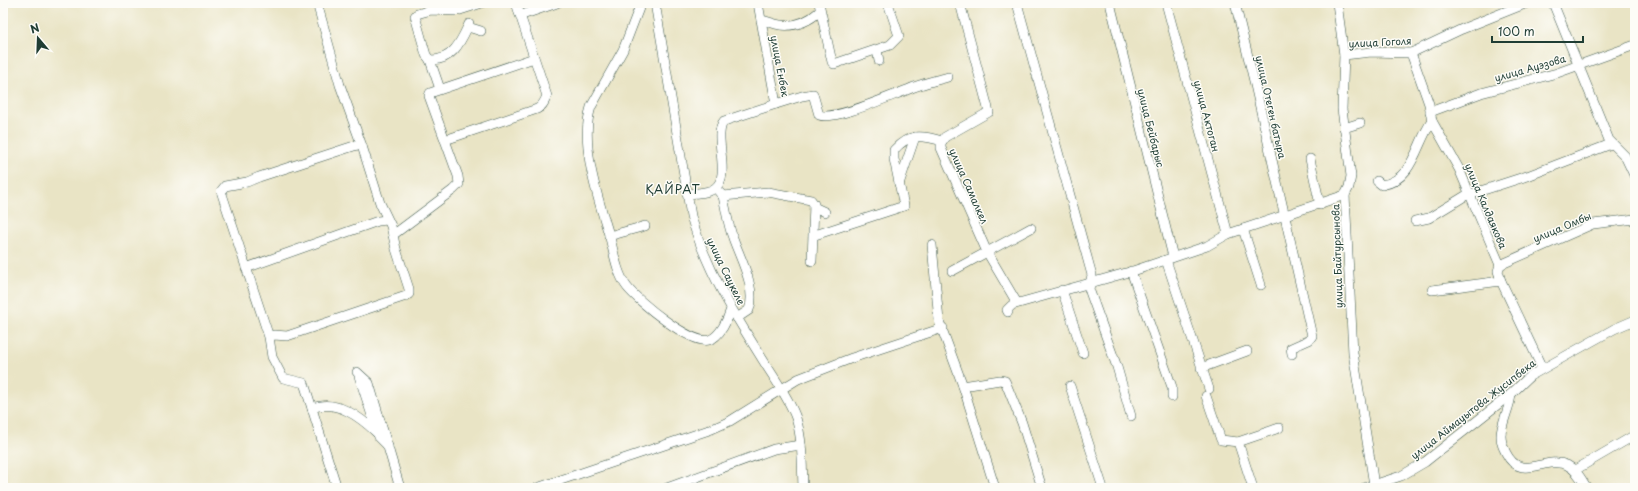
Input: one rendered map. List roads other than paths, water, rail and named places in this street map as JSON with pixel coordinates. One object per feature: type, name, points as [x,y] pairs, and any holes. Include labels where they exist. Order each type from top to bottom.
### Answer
[{"type":"street","points":[[269,337],[274,335],[287,336],[409,294],[409,289],[396,249],[393,228],[340,85],[317,3]]},
{"type":"street","points":[[440,89],[430,60],[426,55],[415,16],[430,10],[457,11],[482,3]]},
{"type":"street","points":[[445,140],[542,106],[547,96],[516,3]]},
{"type":"street","points":[[519,13],[522,15],[534,12],[557,3]]},
{"type":"street","points":[[641,3],[623,50],[591,107],[588,116],[590,155],[595,184],[618,269],[626,286],[649,307],[693,338],[701,341],[710,340],[715,336],[728,317],[731,309]]},
{"type":"street","name":"улица Саукеле","points":[[655,3],[688,194],[698,240],[708,266],[731,309],[780,389],[795,417],[801,445],[803,488]]},
{"type":"street","name":"улица Енбек","points":[[716,188],[720,180],[722,166],[721,125],[724,121],[776,104],[758,3]]},
{"type":"street","points":[[819,7],[832,63],[838,63],[890,45],[899,36],[888,3]]},
{"type":"street","name":"улица Самалкел","points":[[960,3],[989,112],[949,134],[942,141],[941,148],[987,252],[1017,303]]},
{"type":"street","points":[[1017,3],[1083,239],[1092,275],[1089,289],[1117,367],[1131,416]]},
{"type":"street","name":"улица Бейбарыс","points":[[1110,3],[1169,258],[1207,392],[1221,440],[1238,442]]},
{"type":"street","name":"улица Актоган","points":[[1166,3],[1228,234]]},
{"type":"street","name":"улица Отеген батыра","points":[[1235,3],[1312,336],[1309,340],[1291,348],[1292,354]]},
{"type":"street","name":"улица Байтурсынова","points":[[1337,3],[1344,55],[1342,109],[1351,176],[1349,188],[1345,196],[1353,353],[1374,485]]},
{"type":"street","name":"улица Гоголя","points":[[1344,55],[1371,52],[1411,53],[1462,29],[1527,3]]},
{"type":"street","points":[[1553,3],[1611,144],[1625,156],[1635,177]]},
{"type":"street","points":[[761,20],[779,25],[793,25],[813,18],[819,7]]},
{"type":"street","points":[[430,60],[436,60],[447,56],[457,48],[469,25],[481,31]]},
{"type":"street","name":"улица Ауэзова","points":[[1430,112],[1481,93],[1536,79],[1635,45]]},
{"type":"street","points":[[877,50],[879,61]]},
{"type":"street","name":"улица Калдаякова","points":[[1411,53],[1429,104],[1432,121],[1459,169],[1500,265],[1498,271],[1501,281],[1542,368]]},
{"type":"street","points":[[393,228],[453,190],[459,184],[458,176],[429,96],[430,93],[488,75],[534,58]]},
{"type":"street","points":[[776,104],[813,94],[819,115],[830,115],[849,111],[948,77]]},
{"type":"street","points":[[1377,181],[1382,185],[1389,184],[1398,180],[1406,172],[1426,129],[1432,121]]},
{"type":"street","points":[[1344,128],[1360,123]]},
{"type":"street","points":[[899,184],[915,137]]},
{"type":"street","points":[[813,234],[904,206],[894,159],[894,150],[900,144],[915,137],[928,137],[942,141]]},
{"type":"street","points":[[1415,221],[1429,218],[1459,199],[1471,196],[1611,144]]},
{"type":"street","points":[[337,488],[304,383],[282,378],[272,357],[269,337],[221,190],[222,187],[247,182],[357,145],[362,146]]},
{"type":"street","points":[[1310,159],[1320,205]]},
{"type":"street","points":[[688,194],[716,188],[723,196],[732,237],[744,266],[750,288],[749,310],[737,318]]},
{"type":"street","points":[[723,196],[768,192],[811,200],[814,207],[812,261]]},
{"type":"street","points":[[1008,312],[1009,307],[1017,303],[1131,272],[1208,246],[1228,234],[1345,196]]},
{"type":"street","points":[[814,207],[825,212]]},
{"type":"street","name":"улица Омбы","points":[[1500,265],[1593,224],[1635,219]]},
{"type":"street","points":[[246,268],[378,221],[393,228]]},
{"type":"street","points":[[609,236],[645,226]]},
{"type":"street","points":[[952,271],[1031,228]]},
{"type":"street","points":[[1243,229],[1261,285]]},
{"type":"street","points":[[932,245],[939,321],[944,328],[995,488]]},
{"type":"street","points":[[1131,272],[1172,387],[1172,396]]},
{"type":"street","points":[[1432,290],[1501,281]]},
{"type":"street","points":[[1062,290],[1083,353]]},
{"type":"street","name":"улица Аймауытова Жусипбека","points":[[1364,488],[1374,485],[1387,485],[1433,457],[1511,394],[1522,382],[1542,368],[1614,329],[1635,320]]},
{"type":"street","points":[[537,488],[712,429],[730,421],[798,379],[852,358],[944,328]]},
{"type":"street","points":[[1201,368],[1247,352]]},
{"type":"street","points":[[388,446],[381,440],[377,433],[358,373],[369,383],[388,446],[400,488]]},
{"type":"street","points":[[963,386],[1000,380],[1005,381],[1022,423],[1042,488]]},
{"type":"street","points":[[1070,386],[1102,488]]},
{"type":"street","points":[[1511,394],[1510,406],[1501,434],[1501,444],[1513,463],[1522,467],[1558,463],[1575,470],[1587,488]]},
{"type":"street","points":[[312,408],[320,405],[340,407],[377,433]]},
{"type":"street","points":[[1253,488],[1238,442],[1279,428]]},
{"type":"street","points":[[1575,470],[1635,435]]},
{"type":"street","points":[[667,488],[774,449],[801,445]]},
{"type":"district","name":"ҚАЙРАТ","points":[[673,190]]}]
